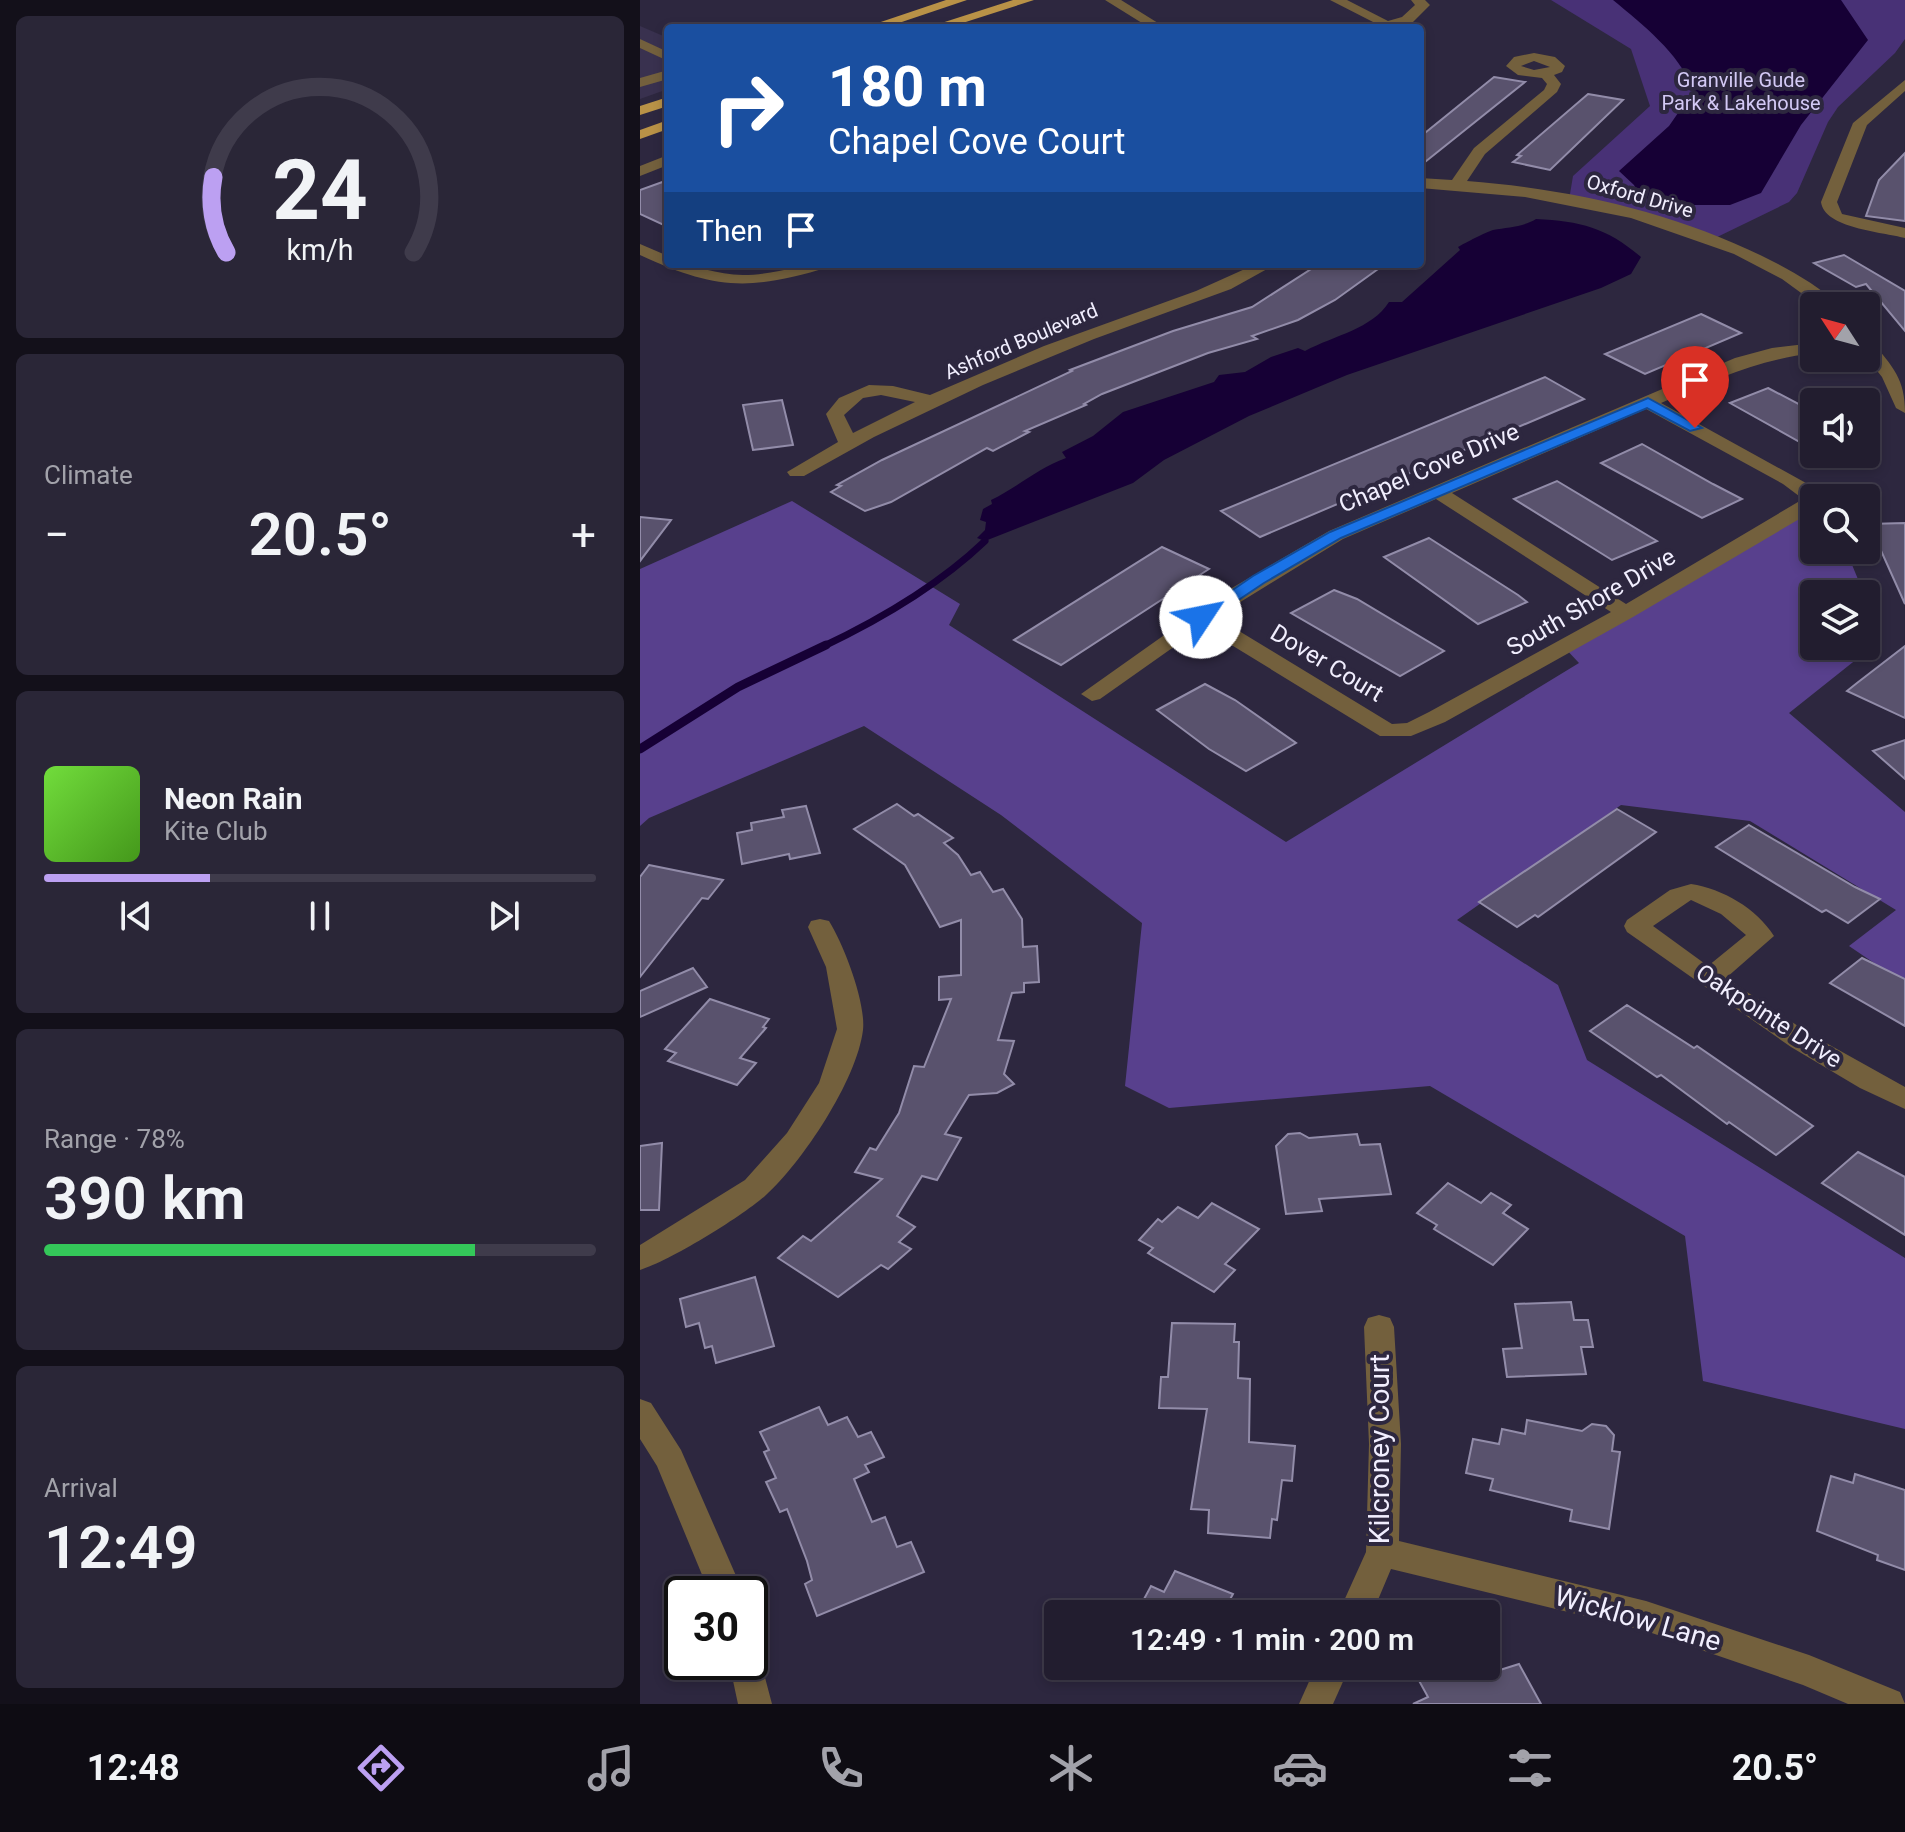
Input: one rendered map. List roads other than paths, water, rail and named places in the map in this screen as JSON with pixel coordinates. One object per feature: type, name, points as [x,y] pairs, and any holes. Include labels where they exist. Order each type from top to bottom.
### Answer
[{"type":"main road","points":[[883,24],[960,0]]},
{"type":"main road","points":[[946,24],[1027,0]]},
{"type":"main road","points":[[640,111],[664,102]]},
{"type":"main road","points":[[640,135],[664,126]]},
{"type":"street","points":[[1118,3],[1145,0]]},
{"type":"street","points":[[1337,0],[1382,24]]},
{"type":"street","points":[[1392,24],[1415,15],[1423,5],[1418,0]]},
{"type":"street","points":[[1118,3],[1152,24]]},
{"type":"street","points":[[640,43],[664,55]]},
{"type":"street","points":[[1457,184],[1479,151],[1550,92],[1554,84],[1546,74]]},
{"type":"street","points":[[640,83],[664,75]]},
{"type":"street","points":[[1905,84],[1860,123],[1829,202],[1830,210],[1837,217],[1905,233]]},
{"type":"street","points":[[640,171],[664,162]]},
{"type":"street","name":"Oxford Drive","points":[[1424,183],[1457,184],[1569,200],[1672,227],[1770,267],[1808,292]]},
{"type":"street","points":[[640,249],[664,260]]},
{"type":"street","points":[[682,268],[707,278],[737,281],[777,278],[810,268]]},
{"type":"street","name":"Ashford Boulevard","points":[[797,472],[933,402],[1035,356],[1228,284],[1260,268]]},
{"type":"street","name":"Chapel Cove Drive","points":[[1092,694],[1258,579],[1336,535],[1741,362],[1772,353],[1800,350]]},
{"type":"street","points":[[1880,363],[1903,402]]},
{"type":"street","points":[[848,444],[835,414],[846,400],[862,392],[891,388],[933,402]]},
{"type":"street","name":"South Shore Drive","points":[[1384,729],[1399,732],[1437,717],[1626,613],[1806,507],[1812,496],[1790,480],[1648,403]]},
{"type":"street","points":[[1439,493],[1626,613]]},
{"type":"street","name":"Dover Court","points":[[1201,617],[1384,729]]},
{"type":"street","name":"Oakpointe Drive","points":[[1709,979],[1761,936],[1755,926],[1714,899],[1691,892],[1679,896],[1636,926],[1709,979],[1794,1035],[1905,1099]]},
{"type":"street","points":[[640,1259],[755,1188],[797,1140],[832,1085],[850,1029],[839,967],[820,927]]},
{"type":"street","name":"Kilcroney Court","points":[[1361,1600],[1382,1552],[1385,1444],[1379,1327]]},
{"type":"street","points":[[640,1412],[670,1460],[719,1576]]},
{"type":"street","name":"Wicklow Lane","points":[[1382,1552],[1646,1616],[1809,1671],[1888,1704]]},
{"type":"street","points":[[750,1680],[755,1704]]},
{"type":"street","points":[[1316,1704],[1327,1680]]},
{"type":"waterway","points":[[825,646],[908,600],[985,541]]},
{"type":"waterway","points":[[640,749],[738,687],[825,646]]},
{"type":"park label","name":"Granville Gude Park & Lakehouse","points":[[1741,92]]}]
